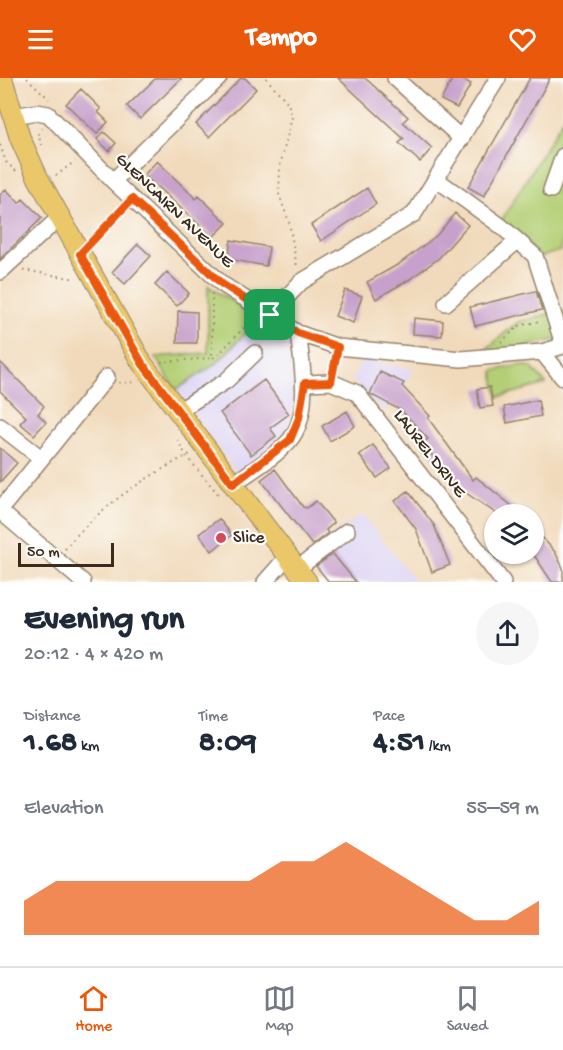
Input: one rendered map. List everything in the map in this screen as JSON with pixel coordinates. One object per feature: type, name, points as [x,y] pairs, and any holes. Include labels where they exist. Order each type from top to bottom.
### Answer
[{"type":"main road","points":[[2,78],[24,148],[80,254],[142,363],[297,569]]},
{"type":"street","points":[[113,181],[219,78]]},
{"type":"street","points":[[395,78],[462,139]]},
{"type":"street","points":[[266,312],[301,282],[414,214],[498,78]]},
{"type":"street","points":[[14,116],[37,112],[48,114]]},
{"type":"street","name":"GLENCAIRN AVENUE","points":[[48,114],[113,181],[213,275],[298,333],[338,347],[482,359],[542,352],[563,345]]},
{"type":"street","points":[[551,190],[563,156]]},
{"type":"street","points":[[436,179],[501,226],[516,242],[536,256],[563,345]]},
{"type":"street","points":[[3,269],[60,217]]},
{"type":"street","points":[[446,303],[516,242]]},
{"type":"street","points":[[233,484],[290,440],[299,418],[305,383],[298,333]]},
{"type":"street","points":[[542,352],[563,378]]},
{"type":"street","points":[[178,411],[226,381],[255,353]]},
{"type":"street","points":[[83,582],[0,511],[107,377]]},
{"type":"street","name":"LAUREL DRIVE","points":[[305,383],[331,382],[357,393],[503,582]]},
{"type":"street","points":[[0,426],[41,458]]},
{"type":"street","points":[[264,582],[297,569],[347,531]]},
{"type":"path","points":[[27,78],[52,103],[38,135],[42,146]]},
{"type":"path","points":[[266,78],[288,103],[292,117],[280,166],[279,194],[289,222],[301,282]]},
{"type":"path","points":[[51,166],[55,177],[86,152]]},
{"type":"path","points":[[80,254],[132,199]]},
{"type":"path","points":[[3,269],[96,282]]},
{"type":"path","points":[[212,358],[213,275]]},
{"type":"path","points":[[159,362],[217,356],[266,312]]},
{"type":"path","points":[[482,359],[519,326],[554,317]]},
{"type":"path","points":[[57,559],[84,526],[106,505],[155,472],[205,446]]},
{"type":"shaded area","points":[[259,319],[285,335],[290,343],[298,383],[291,419],[285,433],[238,474],[176,390],[217,363]]},
{"type":"shaded area","points":[[362,360],[413,369],[400,397],[383,411],[352,380]]},
{"type":"shaded area","points":[[362,514],[416,582],[324,582],[304,557]]},
{"type":"green space","points":[[563,119],[563,238],[560,251],[541,257],[501,221]]},
{"type":"green space","points":[[208,286],[259,319],[217,363],[176,390],[155,357],[208,353]]},
{"type":"green space","points":[[563,310],[563,338],[497,353],[483,352],[518,322]]},
{"type":"green space","points":[[520,365],[531,367],[546,384],[498,397],[493,371]]},
{"type":"building","points":[[156,78],[182,78],[140,119],[127,106]]},
{"type":"building","points":[[241,78],[245,78],[256,89],[209,137],[196,124]]},
{"type":"building","points":[[338,78],[365,78],[408,117],[403,122],[432,148],[420,162],[399,143],[404,139]]},
{"type":"building","points":[[453,78],[460,78],[471,84],[457,108],[441,100]]},
{"type":"building","points":[[530,78],[550,78],[484,196],[468,187]]},
{"type":"building","points":[[81,89],[101,109],[98,112],[108,122],[97,134],[66,104]]},
{"type":"building","points":[[104,132],[116,143],[109,151],[97,139]]},
{"type":"building","points":[[157,161],[196,199],[199,196],[227,223],[213,237],[144,175]]},
{"type":"building","points":[[367,188],[376,204],[321,241],[311,225]]},
{"type":"building","points":[[6,189],[19,203],[23,199],[42,218],[0,259],[0,195]]},
{"type":"building","points":[[455,213],[468,225],[439,258],[376,299],[367,282],[399,264],[423,246],[437,235]]},
{"type":"building","points":[[231,240],[269,247],[266,266],[228,259]]},
{"type":"building","points":[[138,244],[151,256],[125,284],[112,272]]},
{"type":"building","points":[[167,272],[189,293],[177,306],[155,285]]},
{"type":"building","points":[[345,290],[362,296],[353,323],[335,316]]},
{"type":"building","points":[[536,291],[542,310],[475,326],[470,307]]},
{"type":"building","points":[[178,311],[197,312],[197,343],[177,343]]},
{"type":"building","points":[[414,318],[443,321],[442,336],[413,334]]},
{"type":"building","points":[[0,362],[44,406],[38,414],[46,422],[34,435],[20,423],[26,417],[0,391]]},
{"type":"building","points":[[380,372],[404,383],[402,386],[430,416],[428,418],[473,480],[476,477],[510,504],[484,505],[453,484],[423,443],[428,439],[402,411],[370,394]]},
{"type":"building","points":[[264,380],[289,414],[270,428],[276,436],[251,455],[220,413]]},
{"type":"building","points":[[490,387],[493,406],[480,408],[477,389]]},
{"type":"building","points":[[538,400],[541,416],[507,423],[504,407]]},
{"type":"building","points":[[347,411],[355,426],[330,441],[322,426]]},
{"type":"building","points":[[373,445],[391,468],[377,478],[359,455]]},
{"type":"building","points":[[0,448],[17,463],[0,482]]},
{"type":"building","points":[[275,469],[303,507],[307,508],[316,501],[334,523],[326,530],[328,533],[312,545],[261,480]]},
{"type":"building","points":[[408,491],[434,525],[450,565],[432,572],[416,529],[395,501]]},
{"type":"building","points":[[219,519],[232,535],[212,551],[199,534]]},
{"type":"building","points":[[544,539],[555,552],[563,568],[563,582],[552,582],[540,564],[544,564]]},
{"type":"building","points":[[333,554],[356,582],[329,582],[316,566]]},
{"type":"place","name":"Slice","points":[[221,538]]},
{"type":"route","points":[[132,199],[222,284],[270,315],[298,333],[338,347],[338,358],[331,382],[305,383],[299,418],[290,440],[233,484],[142,363],[80,254],[132,199]]}]
